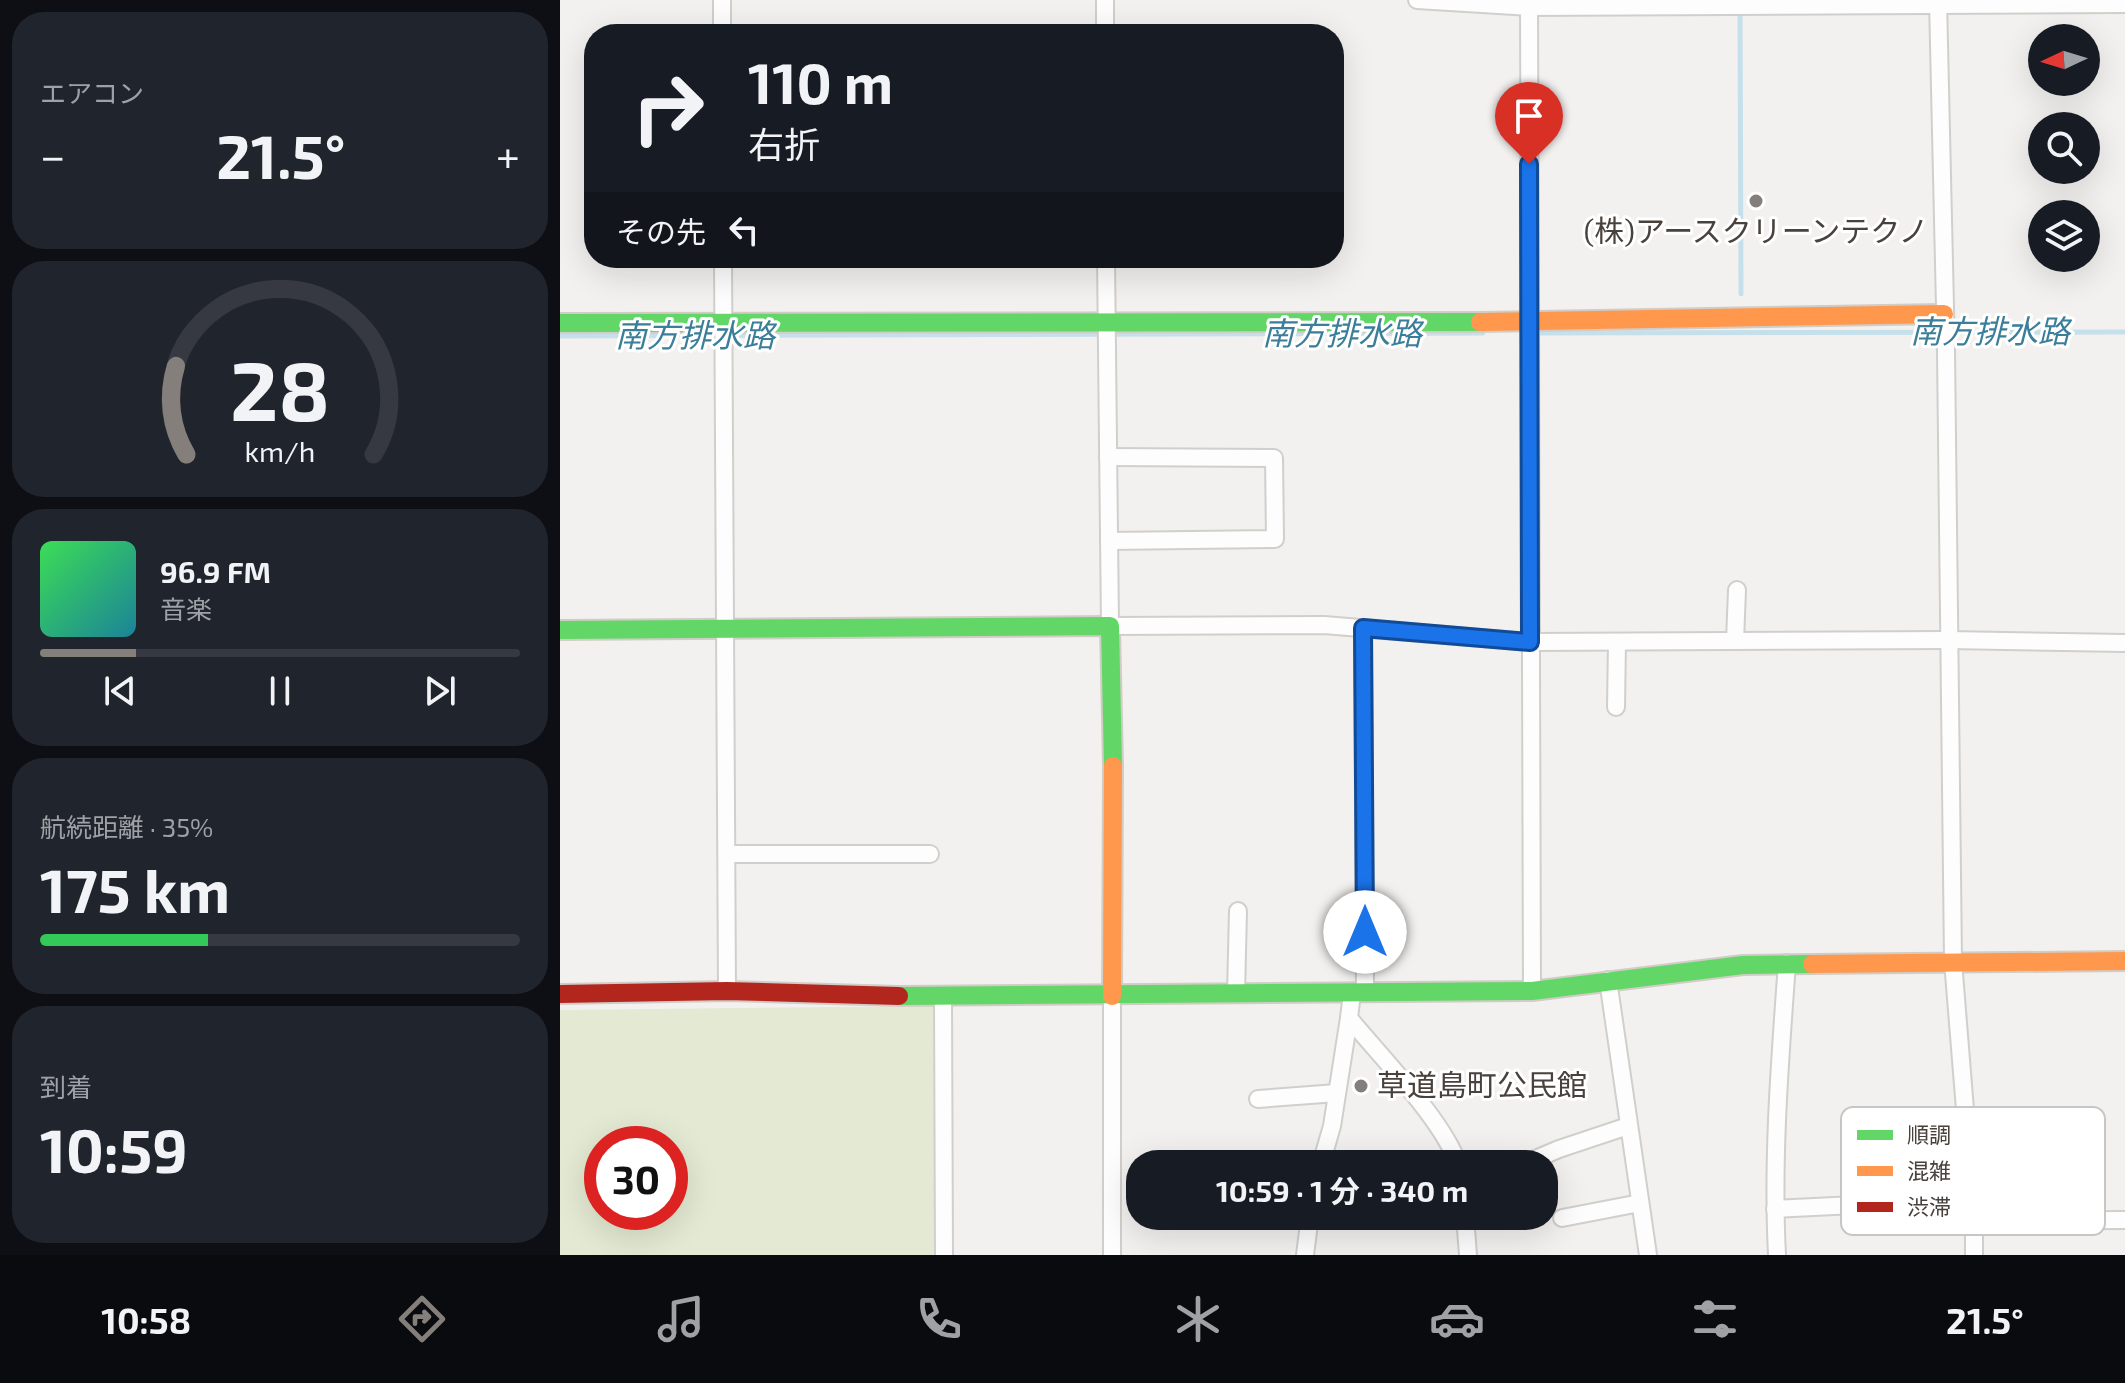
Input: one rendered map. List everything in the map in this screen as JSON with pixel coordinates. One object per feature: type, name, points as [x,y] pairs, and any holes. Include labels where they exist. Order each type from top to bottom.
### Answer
[{"type":"street","points":[[722,0],[722,24]]},
{"type":"street","points":[[1105,0],[1105,24]]},
{"type":"street","points":[[1417,0],[1739,5],[1938,2],[2125,4]]},
{"type":"street","points":[[1938,2],[1946,344],[1953,961],[1965,1107]]},
{"type":"street","points":[[1529,3],[1532,991]]},
{"type":"street","points":[[723,268],[727,991]]},
{"type":"street","points":[[1106,268],[1113,759],[1112,1255]]},
{"type":"street","points":[[560,323],[1530,323],[1944,316]]},
{"type":"street","points":[[1108,457],[1274,458],[1275,539],[1109,541]]},
{"type":"street","points":[[1735,641],[1737,590]]},
{"type":"street","points":[[560,630],[1324,625],[1530,642],[1948,640],[2125,643]]},
{"type":"street","points":[[1325,1150],[1332,1126],[1349,1018],[1359,993],[1363,628]]},
{"type":"street","points":[[1616,707],[1617,642]]},
{"type":"street","points":[[727,854],[930,854]]},
{"type":"street","points":[[1236,994],[1238,911]]},
{"type":"street","points":[[560,994],[727,991],[943,997],[1532,991],[1743,965],[2125,961]]},
{"type":"street","points":[[1777,1255],[1778,1086],[1787,963]]},
{"type":"street","points":[[1608,980],[1648,1255]]},
{"type":"street","points":[[943,997],[944,1255]]},
{"type":"street","points":[[1349,1018],[1421,1104],[1452,1150]]},
{"type":"street","points":[[1258,1099],[1337,1093]]},
{"type":"street","points":[[1557,1150],[1628,1126]]},
{"type":"street","points":[[1562,1218],[1640,1203]]},
{"type":"street","points":[[1775,1209],[1841,1206]]},
{"type":"street","points":[[2105,1220],[2125,1220]]},
{"type":"street","points":[[1305,1255],[1308,1230]]},
{"type":"street","points":[[1466,1230],[1468,1255]]},
{"type":"green space","points":[[935,1006],[934,1255],[560,1255],[560,1010]]},
{"type":"waterway","points":[[1740,7],[1741,294]]},
{"type":"waterway","name":"南方排水路","points":[[1533,333],[2125,332]]},
{"type":"waterway","name":"南方排水路","points":[[560,336],[1483,333]]},
{"type":"traffic: fast","points":[[560,323],[1480,322]]},
{"type":"traffic: fast","points":[[560,630],[1110,626],[1113,766]]},
{"type":"traffic: fast","points":[[899,996],[1532,991],[1743,965],[1812,964]]},
{"type":"traffic: slow","points":[[1480,322],[1944,314]]},
{"type":"traffic: slow","points":[[1112,996],[1113,766]]},
{"type":"traffic: slow","points":[[1812,964],[2125,961]]},
{"type":"traffic: jam","points":[[560,994],[727,991],[899,996]]},
{"type":"place","name":"(株)アースクリーンテクノ","points":[[1756,201]]},
{"type":"place","name":"草道島町公民館","points":[[1361,1086]]},
{"type":"route","points":[[1365,932],[1363,628],[1530,642],[1529,164]]}]
